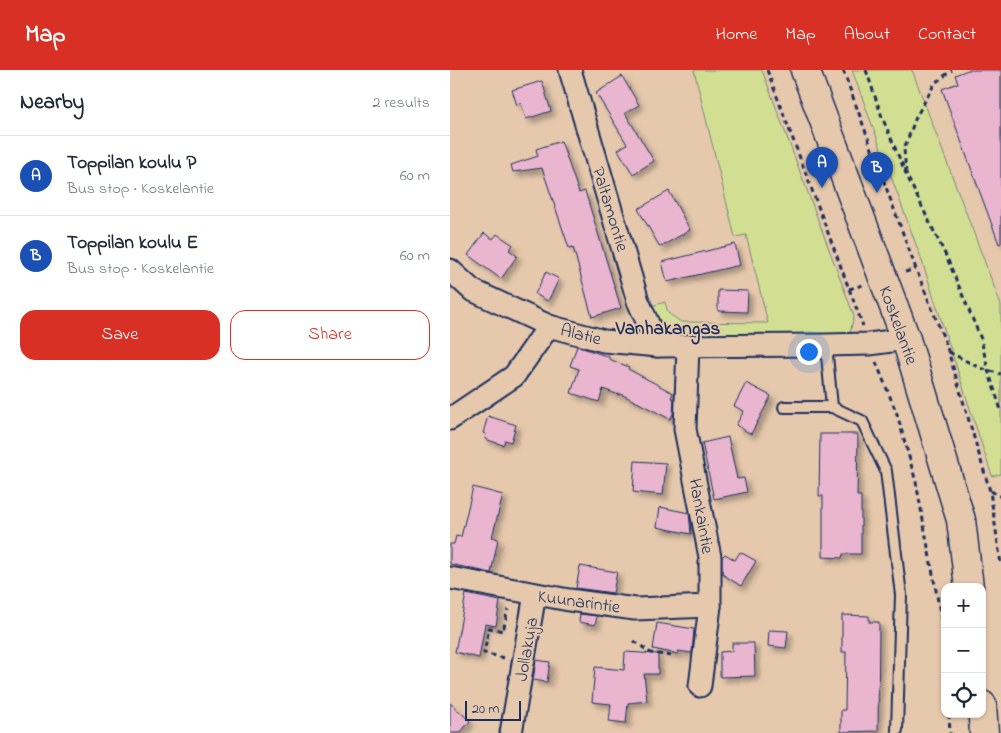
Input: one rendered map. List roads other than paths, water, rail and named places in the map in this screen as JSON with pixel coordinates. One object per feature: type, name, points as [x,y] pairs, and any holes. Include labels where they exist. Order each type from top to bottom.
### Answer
[{"type":"main road","name":"Koskelantie","points":[[805,70],[906,339],[961,520],[969,583]]},
{"type":"main road","points":[[983,718],[984,733]]},
{"type":"street","name":"Paltamontie","points":[[570,70],[638,301],[658,346]]},
{"type":"street","name":"Alatie","points":[[450,270],[472,290],[549,326],[604,341],[658,346],[688,346],[869,344],[906,339]]},
{"type":"street","points":[[450,419],[514,376],[549,326]]},
{"type":"street","name":"Hankaintie","points":[[688,346],[685,429],[710,557],[710,606],[700,686]]},
{"type":"street","name":"Kuunarintie","points":[[450,578],[535,594],[635,609],[710,606]]},
{"type":"street","name":"Jollakuja","points":[[511,733],[535,594]]},
{"type":"lane","points":[[826,345],[832,407]]},
{"type":"lane","points":[[784,407],[832,407],[862,421],[886,471],[901,595],[897,730]]},
{"type":"place","name":"Toppilan koulu P","points":[[822,188]]},
{"type":"place","name":"Toppilan koulu E","points":[[877,193]]},
{"type":"district","name":"Vanhakangas","points":[[668,327]]}]
